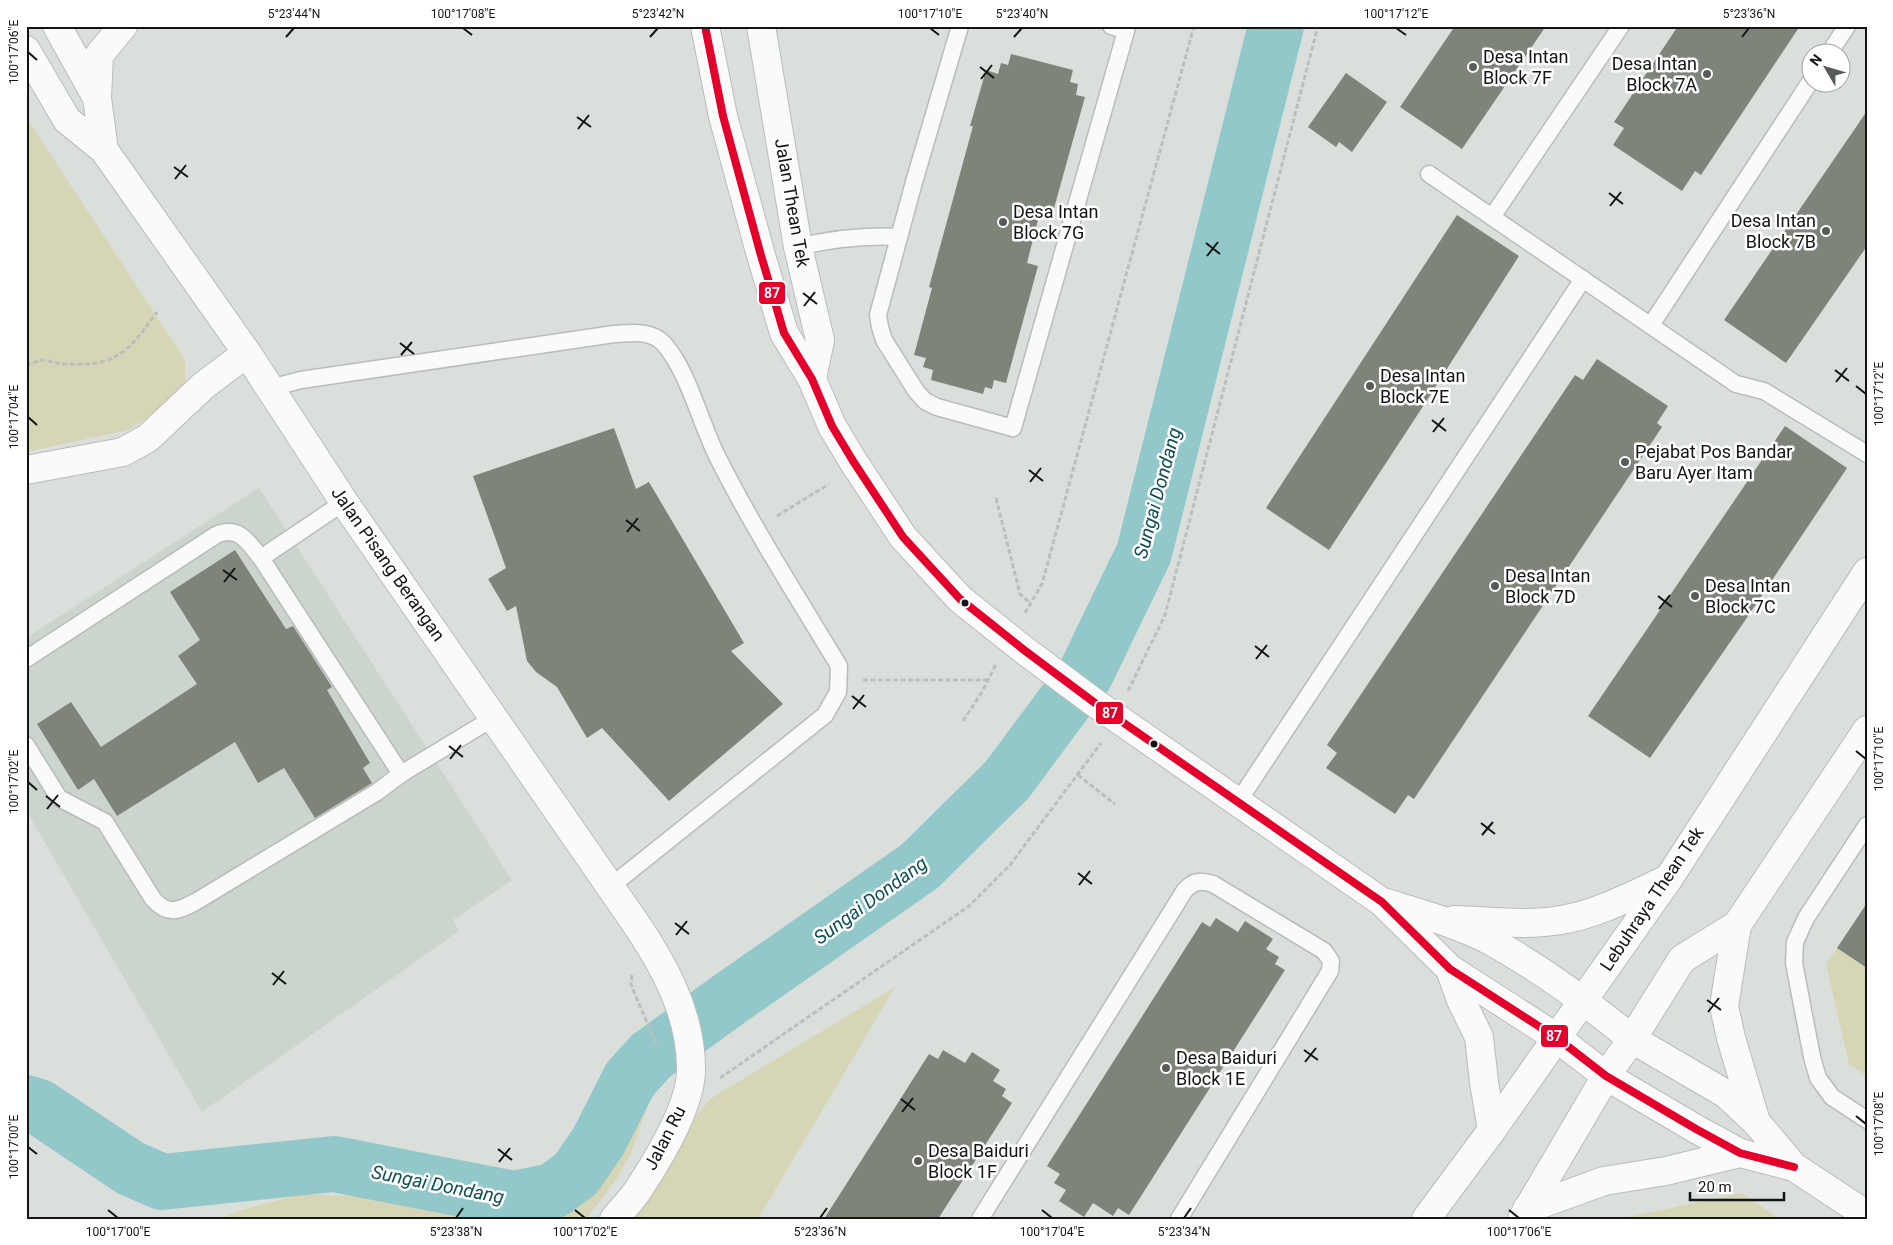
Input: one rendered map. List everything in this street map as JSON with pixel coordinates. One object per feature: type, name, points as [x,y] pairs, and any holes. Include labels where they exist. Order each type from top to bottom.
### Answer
[{"type":"main road","name":"Jalan Pisang Berangan","points":[[57,26],[97,98],[104,150]]},
{"type":"main road","points":[[97,98],[99,55],[123,26]]},
{"type":"main road","points":[[705,26],[723,116],[784,334],[812,379],[832,426],[903,537],[960,599],[1017,645],[1095,703],[1382,902],[1450,969],[1557,1038],[1606,1076],[1740,1153],[1794,1167]]},
{"type":"main road","name":"Jalan Thean Tek","points":[[761,26],[798,247],[820,340],[812,379]]},
{"type":"main road","name":"Jalan Pisang Berangan","points":[[26,50],[68,120],[104,150],[247,352],[344,502],[495,717],[646,938],[669,978]]},
{"type":"main road","points":[[26,470],[122,452],[148,438],[203,386],[247,352]]},
{"type":"main road","name":"Lebuhraya Thean Tek","points":[[1426,1219],[1492,1130],[1670,878],[1867,572]]},
{"type":"main road","points":[[1524,1214],[1606,1076],[1682,960],[1737,925],[1867,730]]},
{"type":"main road","points":[[1440,919],[1521,922],[1562,920],[1606,907],[1670,878]]},
{"type":"main road","points":[[1382,902],[1440,919],[1490,941],[1583,999],[1632,1039],[1726,1094],[1756,1122],[1794,1167],[1867,1215]]},
{"type":"main road","points":[[1737,925],[1724,1006],[1731,1038],[1756,1122]]},
{"type":"main road","points":[[1450,969],[1461,1000],[1479,1037],[1492,1130]]},
{"type":"main road","name":"Jalan Ru","points":[[614,1219],[638,1191],[664,1146],[682,1110],[689,1086],[691,1069],[689,1047],[680,1008],[669,978]]},
{"type":"main road","points":[[1524,1214],[1604,1181],[1666,1171],[1740,1153]]},
{"type":"lane","points":[[960,26],[878,315],[884,340],[916,391],[926,401],[937,407],[1014,428],[1126,31],[1111,26]]},
{"type":"lane","points":[[1492,217],[1621,26]]},
{"type":"lane","points":[[1837,42],[1847,26]]},
{"type":"lane","points":[[1651,326],[1803,92]]},
{"type":"lane","points":[[1429,174],[1736,384],[1764,391],[1867,454]]},
{"type":"lane","points":[[798,247],[824,240],[876,236],[899,237]]},
{"type":"lane","points":[[1238,802],[1583,279]]},
{"type":"lane","points":[[270,388],[301,380],[614,334],[642,332],[663,342],[677,362],[718,458],[743,505],[839,666],[838,692],[825,715],[610,887]]},
{"type":"lane","points":[[261,558],[344,502]]},
{"type":"lane","points":[[26,659],[224,531],[240,534],[261,558],[401,774]]},
{"type":"lane","points":[[26,744],[58,798],[104,822],[153,899],[159,906],[167,910],[175,910],[197,901],[377,792],[401,774],[495,717]]},
{"type":"lane","points":[[1867,825],[1806,918],[1795,942],[1794,963],[1812,1058],[1818,1078],[1832,1097],[1867,1120]]},
{"type":"lane","points":[[980,1219],[1185,890],[1192,883],[1202,880],[1213,884],[1324,951],[1331,961],[1330,971],[1179,1219]]},
{"type":"path","points":[[963,721],[982,692],[987,680],[1017,645],[1030,603],[1042,584],[1194,26]]},
{"type":"path","points":[[1134,680],[1165,615],[1318,26]]},
{"type":"path","points":[[26,366],[41,360],[64,364],[94,363],[115,358],[136,342],[157,312]]},
{"type":"path","points":[[785,511],[829,484]]},
{"type":"path","points":[[996,498],[1020,594],[1030,603]]},
{"type":"path","points":[[839,680],[987,680]]},
{"type":"path","points":[[714,1082],[969,906],[1010,865],[1100,746]]},
{"type":"path","points":[[1078,775],[1114,804]]},
{"type":"path","points":[[634,992],[658,1049]]},
{"type":"shaded area","points":[[259,488],[512,880],[453,920],[459,931],[202,1112],[26,810],[26,638]]},
{"type":"green space","points":[[26,117],[185,360],[185,377],[187,381],[149,417],[128,430],[26,452]]},
{"type":"green space","points":[[1837,948],[1867,968],[1867,1076],[1849,1064],[1826,964]]},
{"type":"green space","points":[[895,987],[758,1219],[633,1219],[695,1118],[710,1099]]},
{"type":"green space","points":[[636,1082],[646,1111],[631,1153],[617,1178],[586,1219],[219,1219],[243,1210],[300,1194],[366,1197],[437,1213],[499,1212],[544,1215],[570,1205],[604,1153]]},
{"type":"green space","points":[[1742,1193],[1779,1219],[1619,1219]]},
{"type":"building","name":"Desa Intan Block 7F","points":[[1455,26],[1546,26],[1462,149],[1400,107]]},
{"type":"building","name":"Desa Intan Block 7A","points":[[1678,26],[1800,26],[1701,175],[1695,171],[1682,191],[1613,145],[1624,128],[1614,122]]},
{"type":"building","name":"Desa Intan Block 7G","points":[[1011,54],[1073,70],[1070,82],[1078,84],[1076,95],[1085,97],[1051,219],[1039,216],[1027,263],[1038,266],[1006,383],[994,380],[992,389],[985,387],[983,394],[931,380],[933,370],[923,367],[926,358],[914,355],[932,288],[929,287],[973,126],[970,126],[986,70],[998,74],[1001,63],[1008,65]]},
{"type":"building","points":[[1346,73],[1387,102],[1352,152],[1339,142],[1336,147],[1308,127]]},
{"type":"building","name":"Desa Intan Block 7B","points":[[1867,111],[1867,246],[1786,363],[1724,320]]},
{"type":"building","name":"Desa Intan Block 7E","points":[[1457,215],[1519,256],[1329,550],[1266,508]]},
{"type":"building","name":"Desa Intan Block 7D","points":[[1597,359],[1668,406],[1657,423],[1662,427],[1414,799],[1408,795],[1395,814],[1326,768],[1337,753],[1327,745],[1575,375],[1583,380]]},
{"type":"building","name":"Desa Intan Block 7C","points":[[1785,426],[1847,468],[1650,758],[1588,716]]},
{"type":"building","points":[[614,428],[636,489],[649,482],[744,643],[731,651],[783,704],[669,801],[602,728],[587,738],[557,687],[536,672],[527,661],[516,606],[507,611],[488,579],[506,568],[473,476]]},
{"type":"building","points":[[235,550],[286,629],[293,626],[332,687],[327,690],[370,763],[363,768],[372,783],[315,818],[284,768],[258,783],[235,742],[117,816],[94,779],[78,790],[37,724],[71,702],[101,747],[197,684],[178,656],[200,640],[170,592]]},
{"type":"building","points":[[1867,903],[1867,968],[1837,948]]},
{"type":"building","name":"Desa Baiduri Block 1E","points":[[1216,918],[1238,932],[1245,921],[1273,939],[1266,949],[1279,957],[1275,964],[1285,970],[1129,1215],[1118,1208],[1113,1216],[1093,1203],[1084,1217],[1059,1201],[1066,1190],[1054,1183],[1060,1174],[1047,1166],[1202,922],[1210,927]]},
{"type":"building","name":"Desa Baiduri Block 1F","points":[[943,1050],[965,1063],[972,1052],[1000,1070],[993,1081],[1006,1089],[1002,1096],[1012,1103],[938,1219],[824,1219],[929,1054],[938,1059]]},
{"type":"waterway","name":"Sungai Dondang","points":[[26,1103],[39,1107],[130,1168],[162,1182],[334,1164],[514,1199],[553,1191],[576,1174],[598,1142],[630,1079],[651,1056],[920,866],[1007,780],[1085,675],[1144,553],[1276,26]]},
{"type":"transit line","name":"87","points":[[705,26],[723,116],[784,333],[812,379],[832,426],[903,537],[960,599],[1095,703],[1382,902],[1450,969],[1557,1038],[1606,1076],[1740,1153],[1794,1167]]},
{"type":"place","name":"Desa Intan Block 7F","points":[[1473,67]]},
{"type":"place","name":"Desa Intan Block 7A","points":[[1707,74]]},
{"type":"place","name":"Desa Intan Block 7G","points":[[1003,222]]},
{"type":"place","name":"Desa Intan Block 7B","points":[[1826,231]]},
{"type":"place","name":"Desa Intan Block 7E","points":[[1370,386]]},
{"type":"place","name":"Pejabat Pos Bandar Baru Ayer Itam","points":[[1625,462]]},
{"type":"place","name":"Desa Intan Block 7D","points":[[1495,586]]},
{"type":"place","name":"Desa Intan Block 7C","points":[[1695,596]]},
{"type":"place","name":"Desa Baiduri Block 1E","points":[[1166,1068]]},
{"type":"place","name":"Desa Baiduri Block 1F","points":[[918,1161]]}]
